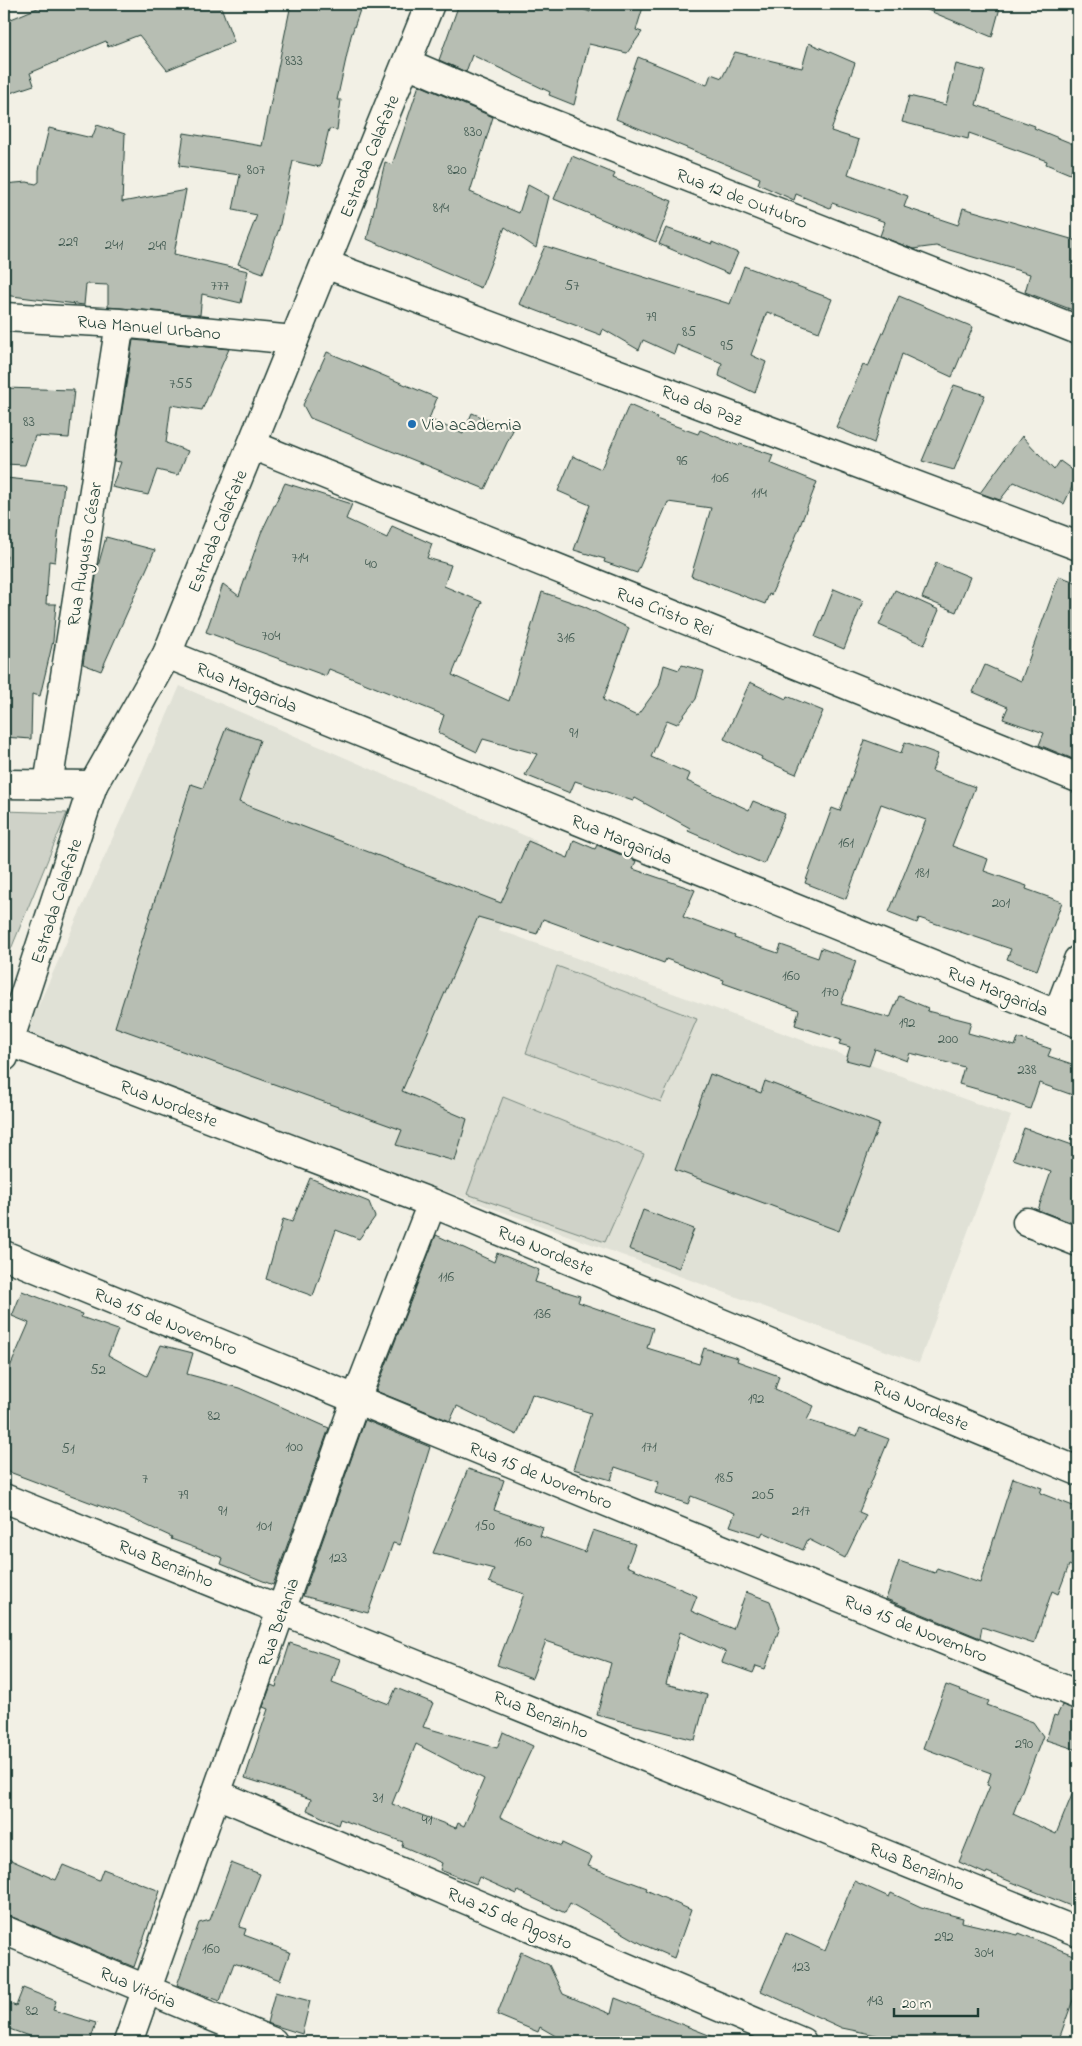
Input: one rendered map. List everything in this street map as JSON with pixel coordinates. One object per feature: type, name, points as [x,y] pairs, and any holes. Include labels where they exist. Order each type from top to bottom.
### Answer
[{"type":"street","name":"Estrada Calafate","points":[[7,1049],[93,785],[167,654],[430,4]]},
{"type":"street","name":"Rua 12 de Outubro","points":[[407,62],[502,104],[1078,330]]},
{"type":"street","name":"Rua da Paz","points":[[325,264],[1078,546]]},
{"type":"street","name":"Rua Manuel Urbano","points":[[4,317],[120,323],[294,340]]},
{"type":"street","name":"Rua Augusto César","points":[[48,785],[120,323]]},
{"type":"street","name":"Rua Cristo Rei","points":[[252,445],[1078,778]]},
{"type":"street","name":"Rua Margarida","points":[[167,654],[1067,1019]]},
{"type":"street","points":[[4,784],[93,785]]},
{"type":"street","points":[[1067,1019],[1078,960]]},
{"type":"street","name":"Rua Nordeste","points":[[7,1049],[432,1203],[1078,1470]]},
{"type":"street","name":"Rua Betania","points":[[128,2042],[283,1610],[356,1399],[432,1203]]},
{"type":"street","points":[[1027,1222],[1078,1242]]},
{"type":"street","name":"Rua 15 de Novembro","points":[[4,1255],[1078,1695]]},
{"type":"street","name":"Rua Benzinho","points":[[4,1498],[1078,1932]]},
{"type":"street","name":"Rua 25 de Agosto","points":[[217,1794],[802,2042]]},
{"type":"street","name":"Rua Vitória","points":[[4,1930],[273,2042]]},
{"type":"shaded area","points":[[180,686],[537,841],[499,930],[1011,1116],[919,1363],[24,1038]]},
{"type":"shaded area","points":[[4,811],[67,813],[4,966]]},
{"type":"shaded area","points":[[557,966],[697,1019],[661,1102],[526,1053]]},
{"type":"shaded area","points":[[503,1097],[644,1154],[605,1242],[467,1194]]},
{"type":"building","points":[[47,4],[220,4],[234,42],[167,70],[139,35],[108,47],[106,41],[30,73],[34,85],[4,95],[4,22]]},
{"type":"building","points":[[291,4],[362,4],[351,36],[337,100],[341,100],[337,130],[329,129],[320,167],[293,161],[279,229],[263,273],[238,264],[257,215],[233,210],[240,175],[179,166],[184,133],[262,146]]},
{"type":"building","points":[[459,4],[569,4],[590,12],[592,4],[644,4],[636,30],[642,32],[627,53],[589,44],[574,105],[549,95],[550,92],[472,55],[466,72],[439,60]]},
{"type":"building","points":[[913,4],[1001,4],[992,37]]},
{"type":"building","points":[[809,43],[855,63],[831,131],[859,140],[848,174],[908,196],[904,207],[958,225],[963,208],[1078,241],[1078,312],[1025,292],[1030,274],[936,246],[913,249],[880,236],[885,222],[832,203],[830,208],[796,194],[794,200],[758,184],[760,178],[616,119],[638,57],[707,85],[711,74],[722,78],[735,52],[802,68]]},
{"type":"building","points":[[956,64],[985,71],[976,105],[1035,126],[1034,128],[1078,146],[1078,155],[1070,174],[1046,164],[1047,161],[969,133],[968,139],[902,122],[909,96],[946,105]]},
{"type":"building","points":[[419,85],[493,117],[470,192],[519,213],[528,185],[549,196],[536,248],[505,227],[481,288],[367,239],[385,162],[392,165]]},
{"type":"building","points":[[97,125],[125,134],[122,202],[186,190],[174,254],[248,271],[241,303],[202,294],[200,315],[108,307],[108,285],[86,284],[84,305],[4,295],[4,184],[27,182],[36,184],[39,182],[39,170],[49,128],[92,138]]},
{"type":"building","points":[[572,156],[615,174],[613,178],[672,201],[656,242],[554,199]]},
{"type":"building","points":[[666,228],[712,244],[712,242],[738,253],[729,274],[659,244]]},
{"type":"building","points":[[545,246],[730,304],[744,266],[832,299],[819,332],[767,312],[751,355],[766,362],[755,393],[719,376],[722,363],[677,345],[674,354],[643,340],[639,350],[603,329],[601,335],[519,304]]},
{"type":"building","points":[[899,296],[973,327],[952,377],[902,354],[874,443],[836,427],[863,365],[868,367]]},
{"type":"building","points":[[133,340],[229,349],[202,410],[171,405],[166,443],[188,451],[178,475],[157,470],[148,495],[112,487],[121,462],[114,461]]},
{"type":"building","name":"Via academia","points":[[327,352],[437,398],[429,419],[463,434],[472,413],[513,430],[485,489],[310,418],[303,405]]},
{"type":"building","points":[[954,385],[985,395],[954,470],[922,461]]},
{"type":"building","points":[[4,388],[74,390],[69,438],[35,436],[25,465],[4,464]]},
{"type":"building","points":[[629,405],[657,417],[656,419],[698,434],[700,430],[739,446],[740,444],[773,455],[770,463],[817,482],[786,562],[765,604],[691,576],[711,508],[668,502],[637,573],[604,562],[605,559],[574,550],[590,505],[558,491],[573,456],[601,469]]},
{"type":"building","points":[[1022,436],[1054,470],[1060,461],[1078,474],[1064,504],[1014,482],[1000,500],[980,493]]},
{"type":"building","points":[[6,478],[64,484],[55,562],[49,561],[46,604],[56,604],[53,641],[40,696],[32,694],[31,739],[4,737],[4,577],[7,556],[4,556],[4,489]]},
{"type":"building","points":[[285,483],[352,504],[346,519],[387,538],[392,526],[432,544],[427,558],[451,565],[444,586],[482,602],[452,675],[509,701],[542,592],[583,606],[629,628],[603,700],[637,716],[659,686],[664,665],[679,670],[682,665],[704,671],[696,699],[677,724],[667,720],[651,757],[690,774],[687,781],[749,810],[753,801],[785,814],[764,864],[688,831],[690,828],[635,798],[633,801],[575,781],[570,793],[525,775],[537,754],[483,739],[477,752],[438,733],[444,715],[329,669],[326,676],[206,632],[223,584],[239,596],[261,533]]},
{"type":"building","points":[[106,537],[155,550],[101,671],[83,664],[97,570]]},
{"type":"building","points":[[936,563],[970,577],[956,612],[922,598]]},
{"type":"building","points":[[1059,576],[1078,583],[1078,761],[1039,745],[1044,733],[1003,719],[1008,707],[973,692],[985,665],[1021,681]]},
{"type":"building","points":[[834,589],[863,601],[844,649],[815,637]]},
{"type":"building","points":[[895,590],[939,610],[924,645],[879,625]]},
{"type":"building","points":[[750,682],[786,699],[787,696],[823,711],[796,774],[761,759],[762,757],[724,739]]},
{"type":"building","points":[[226,728],[260,740],[239,802],[501,903],[528,841],[568,858],[574,840],[595,849],[597,845],[636,861],[633,869],[695,890],[683,917],[735,936],[734,938],[778,953],[781,945],[818,958],[821,948],[856,961],[841,1004],[890,1018],[899,996],[928,1008],[927,1011],[971,1022],[968,1033],[1015,1046],[1018,1038],[1051,1049],[1048,1056],[1078,1066],[1078,1097],[1039,1083],[1030,1109],[998,1097],[998,1095],[959,1084],[964,1067],[910,1053],[907,1061],[875,1049],[869,1066],[846,1060],[850,1047],[839,1044],[841,1040],[795,1025],[799,1010],[723,983],[724,980],[666,959],[664,963],[543,919],[537,934],[478,917],[402,1091],[467,1119],[455,1161],[396,1145],[402,1130],[115,1027],[191,784],[203,788]]},
{"type":"building","points":[[865,740],[901,753],[905,742],[938,754],[932,771],[975,787],[952,846],[988,859],[984,871],[1027,886],[1026,889],[1062,902],[1037,970],[1007,959],[1011,949],[919,918],[917,923],[889,912],[926,820],[881,804],[846,899],[805,883],[832,808],[840,811]]},
{"type":"building","points":[[710,1074],[761,1093],[765,1081],[879,1124],[839,1231],[675,1170]]},
{"type":"building","points":[[1024,1128],[1078,1147],[1078,1225],[1038,1210],[1051,1172],[1013,1159]]},
{"type":"building","points":[[310,1178],[369,1202],[375,1217],[359,1239],[336,1230],[313,1296],[266,1279],[283,1219],[292,1222]]},
{"type":"building","points":[[643,1210],[694,1229],[679,1268],[629,1249]]},
{"type":"building","points":[[436,1235],[494,1262],[497,1253],[539,1270],[535,1282],[580,1296],[578,1302],[653,1328],[647,1348],[699,1364],[704,1348],[738,1358],[737,1361],[779,1376],[775,1389],[814,1406],[807,1420],[857,1436],[860,1428],[889,1439],[859,1512],[866,1515],[845,1558],[808,1539],[803,1550],[763,1532],[761,1536],[730,1526],[735,1513],[691,1496],[688,1504],[655,1493],[659,1482],[615,1467],[611,1480],[573,1469],[591,1413],[532,1394],[517,1435],[457,1406],[450,1421],[376,1391]]},
{"type":"building","points":[[22,1291],[82,1314],[81,1317],[118,1330],[108,1355],[147,1376],[161,1345],[193,1353],[187,1374],[239,1388],[329,1428],[273,1585],[221,1564],[223,1558],[171,1539],[172,1537],[124,1515],[4,1470],[4,1381],[29,1323],[12,1316]]},
{"type":"building","points":[[365,1420],[430,1447],[400,1545],[393,1543],[368,1613],[303,1596]]},
{"type":"building","points":[[468,1469],[504,1480],[494,1510],[543,1527],[540,1536],[585,1552],[593,1530],[635,1544],[627,1566],[697,1596],[691,1611],[733,1629],[746,1592],[770,1601],[780,1627],[765,1669],[756,1666],[753,1673],[722,1662],[726,1652],[680,1632],[666,1684],[707,1695],[695,1740],[597,1715],[611,1663],[546,1641],[532,1678],[497,1665],[524,1594],[489,1582],[494,1569],[433,1553]]},
{"type":"building","points":[[1013,1478],[1042,1488],[1040,1493],[1078,1508],[1078,1569],[1069,1565],[1058,1594],[1052,1591],[1034,1644],[982,1627],[980,1638],[886,1599],[899,1561],[935,1573],[937,1568],[980,1583]]},
{"type":"building","points":[[290,1643],[340,1659],[332,1682],[389,1704],[396,1688],[433,1703],[423,1727],[497,1748],[503,1732],[533,1746],[500,1817],[561,1846],[562,1843],[592,1857],[588,1866],[647,1888],[646,1890],[691,1910],[674,1958],[644,1945],[570,1903],[565,1913],[518,1891],[517,1894],[479,1877],[476,1884],[440,1870],[442,1863],[402,1846],[403,1842],[340,1819],[338,1825],[307,1810],[311,1799],[245,1778],[268,1709],[263,1707],[271,1685],[276,1687]],"holes":[[[416,1744],[484,1779],[464,1826],[458,1823],[456,1828],[392,1804]]]},
{"type":"building","points":[[946,1685],[989,1701],[987,1705],[1033,1722],[1043,1736],[1013,1814],[1056,1834],[1078,1780],[1078,1909],[959,1862],[990,1786],[987,1785],[991,1773],[923,1748]]},
{"type":"building","points":[[1062,1705],[1078,1710],[1078,1750],[1046,1740],[1054,1715],[1057,1716]]},
{"type":"building","points":[[4,1857],[56,1880],[63,1865],[99,1880],[103,1869],[160,1891],[134,1967],[4,1915]]},
{"type":"building","points":[[231,1863],[260,1874],[239,1927],[246,1929],[244,1935],[290,1952],[280,1980],[234,1963],[220,2001],[177,1985],[199,1923],[210,1920]]},
{"type":"building","points":[[854,1881],[889,1897],[891,1893],[921,1907],[963,1918],[962,1922],[1018,1935],[1019,1933],[1078,1957],[1078,1986],[1058,2042],[889,2042],[890,2038],[842,2028],[761,1991],[786,1933],[825,1951]]},
{"type":"building","points":[[521,1952],[549,1965],[563,1994],[611,2014],[615,1998],[724,2042],[566,2042],[540,2027],[538,2032],[497,2015]]},
{"type":"building","points":[[23,1988],[56,2001],[53,2010],[96,2023],[90,2042],[45,2042],[4,2027],[4,2002],[16,2006]]},
{"type":"building","points":[[275,1992],[310,2001],[302,2034],[267,2023]]},
{"type":"place","name":"Via academia","points":[[412,424]]}]
